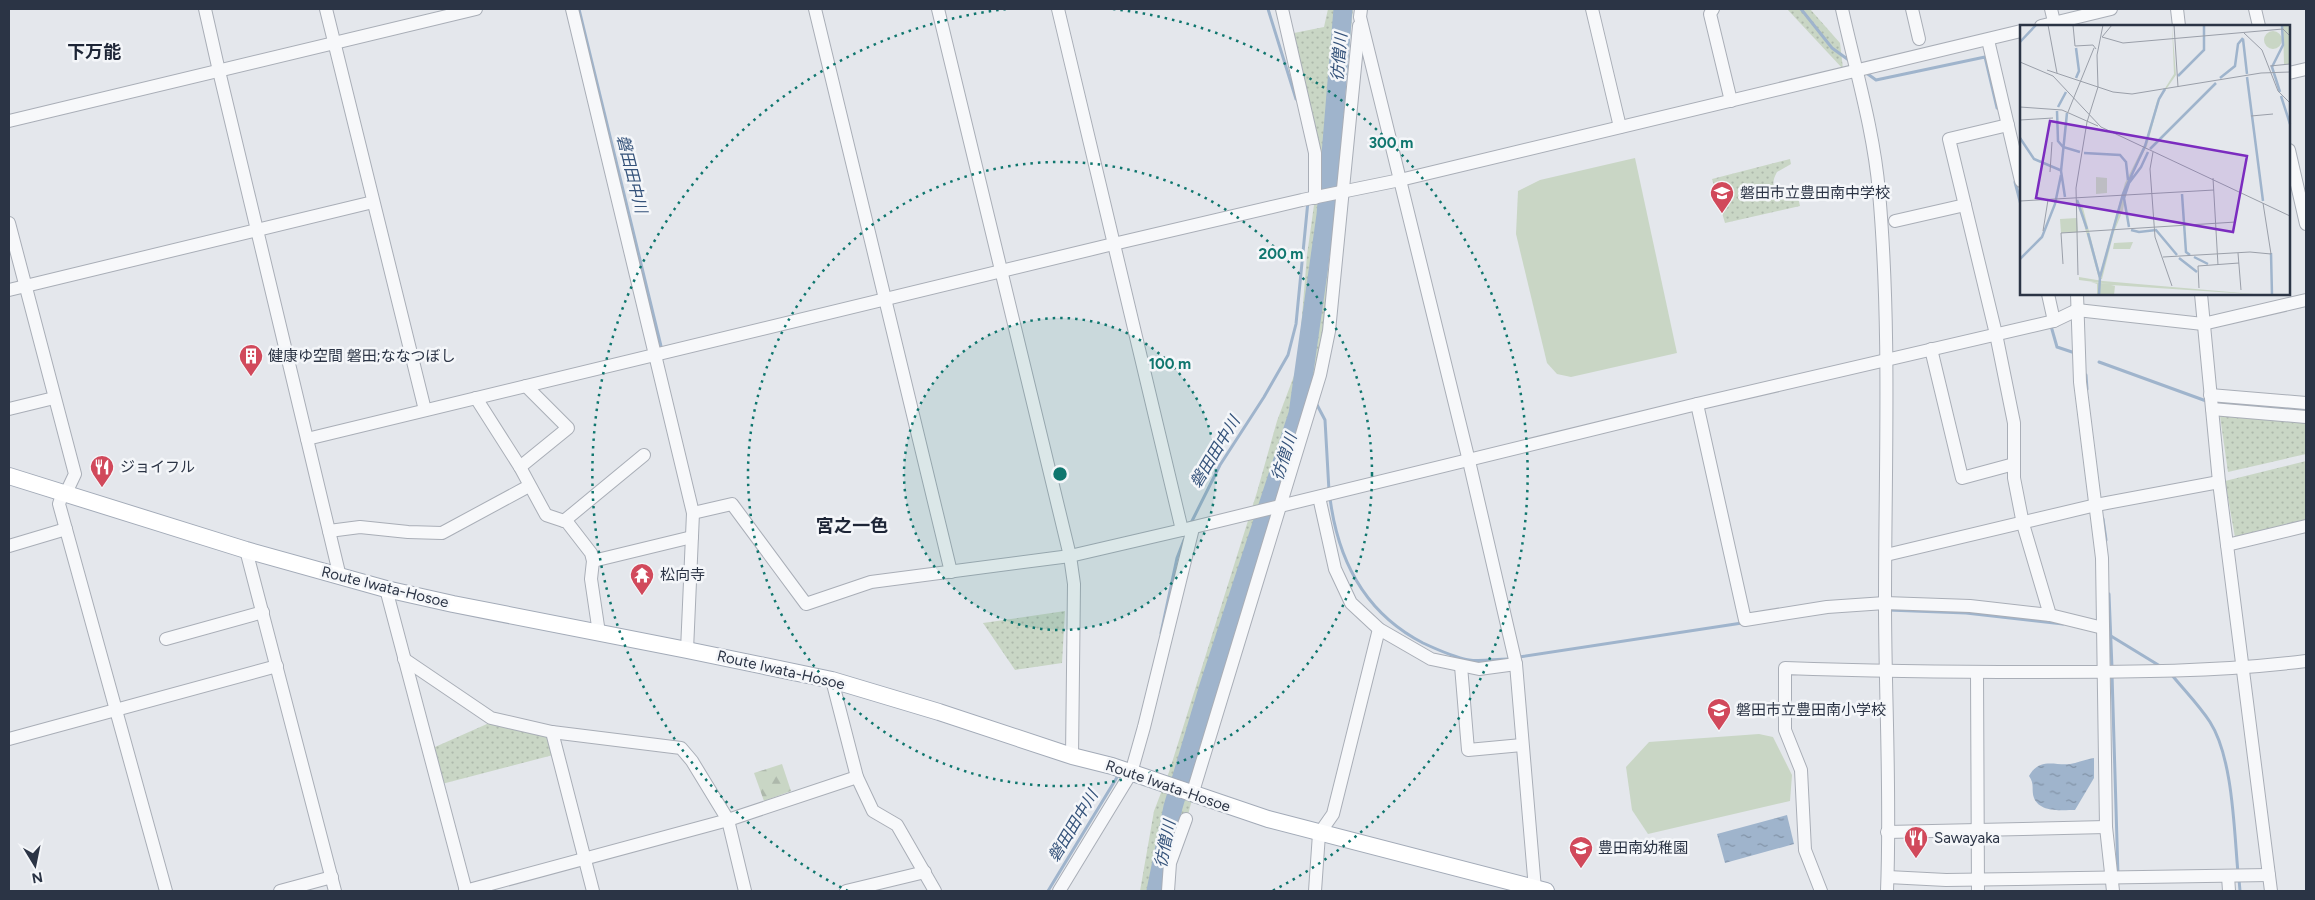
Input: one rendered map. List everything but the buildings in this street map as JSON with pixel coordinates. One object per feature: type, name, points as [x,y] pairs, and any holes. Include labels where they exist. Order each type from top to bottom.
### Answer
[{"type":"main road","name":"Route Iwata-Hosoe","points":[[9,476],[246,550],[386,589],[832,680],[939,712],[1072,756],[1131,773],[1192,795],[1319,834],[1378,847],[1541,890]]},
{"type":"street","points":[[205,9],[340,576]]},
{"type":"street","points":[[326,9],[425,410]]},
{"type":"street","points":[[9,121],[476,9]]},
{"type":"street","points":[[572,9],[694,513],[687,650]]},
{"type":"street","points":[[815,9],[951,572]]},
{"type":"street","points":[[938,9],[1070,556],[1074,584],[1072,756]]},
{"type":"street","points":[[1058,9],[1113,245],[1187,529],[1144,726],[1131,773],[1059,891]]},
{"type":"street","points":[[1282,9],[1315,154],[1315,198]]},
{"type":"street","points":[[1592,9],[1620,126]]},
{"type":"street","points":[[1713,9],[1710,14],[1731,101]]},
{"type":"street","points":[[1842,9],[1879,190],[1888,358],[1885,603],[1887,891]]},
{"type":"street","points":[[1912,9],[1919,39]]},
{"type":"street","points":[[2051,9],[2055,25],[2086,12],[2111,9]]},
{"type":"street","points":[[2177,9],[2179,25]]},
{"type":"street","points":[[2255,9],[2259,25]]},
{"type":"street","points":[[1360,13],[1469,461],[1516,664],[1522,745],[1541,890]]},
{"type":"street","points":[[1192,795],[1321,367],[1329,331],[1360,13]]},
{"type":"street","points":[[307,439],[1113,245],[1400,180],[2020,31]]},
{"type":"street","points":[[1988,40],[2020,177]]},
{"type":"street","points":[[2290,73],[2306,69]]},
{"type":"street","points":[[2008,125],[1949,139],[1996,334],[2014,423],[2014,478],[2022,524],[2050,615]]},
{"type":"street","points":[[2290,156],[2299,205],[2306,224]]},
{"type":"street","points":[[9,290],[373,202]]},
{"type":"street","points":[[1896,221],[1965,205]]},
{"type":"street","points":[[9,223],[75,474],[59,504],[166,891]]},
{"type":"street","points":[[2048,295],[2054,321]]},
{"type":"street","points":[[2077,295],[2080,382],[2102,558],[2106,827],[2113,891]]},
{"type":"street","points":[[2200,295],[2219,482],[2271,891]]},
{"type":"street","points":[[694,513],[732,504],[806,604],[871,582],[1070,556],[1187,529],[1888,358],[2054,321],[2077,310],[2203,324],[2306,300]]},
{"type":"street","points":[[1931,349],[1962,478],[2014,464]]},
{"type":"street","points":[[520,466],[568,428],[526,386]]},
{"type":"street","points":[[2210,395],[2306,403]]},
{"type":"street","points":[[9,409],[54,398]]},
{"type":"street","points":[[476,398],[520,466],[546,515],[564,521],[590,553],[593,561],[591,579],[599,633]]},
{"type":"street","points":[[1697,404],[1745,620],[1827,607],[1885,603],[1970,606],[2050,615],[2103,628]]},
{"type":"street","points":[[2212,409],[2306,417]]},
{"type":"street","points":[[564,521],[644,455]]},
{"type":"street","points":[[1886,555],[2096,505],[2219,482]]},
{"type":"street","points":[[329,531],[360,527],[442,533],[529,486]]},
{"type":"street","points":[[1319,497],[1335,569],[1351,604],[1379,629],[1431,659],[1479,669],[1516,664]]},
{"type":"street","points":[[2227,545],[2306,526]]},
{"type":"street","points":[[9,546],[66,530]]},
{"type":"street","points":[[593,561],[692,538]]},
{"type":"street","points":[[246,550],[335,891]]},
{"type":"street","points":[[386,589],[466,891],[728,820],[857,777]]},
{"type":"street","points":[[166,639],[263,612]]},
{"type":"street","points":[[1315,891],[1319,834],[1333,814],[1379,629]]},
{"type":"street","points":[[404,659],[491,718],[526,728],[681,748],[692,761],[728,820],[745,891]]},
{"type":"street","points":[[1821,891],[1805,850],[1801,770],[1785,730],[1785,668],[1886,672],[2104,672],[2244,669],[2306,661]]},
{"type":"street","points":[[9,739],[277,666]]},
{"type":"street","points":[[1460,666],[1468,750],[1522,745]]},
{"type":"street","points":[[1977,672],[1978,885]]},
{"type":"street","points":[[832,680],[857,777],[873,811],[897,825],[935,891]]},
{"type":"street","points":[[552,732],[593,891]]},
{"type":"street","points":[[1168,891],[1170,863],[1186,819]]},
{"type":"street","points":[[1887,832],[2106,827]]},
{"type":"street","points":[[846,891],[925,872]]},
{"type":"street","points":[[1888,877],[1978,885],[2111,876],[2269,875]]},
{"type":"street","points":[[2228,876],[2229,891]]},
{"type":"street","points":[[280,891],[332,877]]},
{"type":"green space","points":[[1328,9],[1353,9],[1329,256],[1325,317],[1326,341],[1204,754],[1168,891],[1140,891],[1154,811],[1169,772],[1257,492],[1277,421],[1298,365],[1307,255],[1315,198],[1294,33],[1324,27]]},
{"type":"green space","points":[[1787,9],[1810,9],[1840,43],[1843,69]]},
{"type":"green space","points":[[1635,158],[1677,353],[1571,377],[1557,374],[1547,363],[1516,234],[1518,191],[1540,180]]},
{"type":"green space","points":[[1790,159],[1791,164],[1777,172],[1773,184],[1777,192],[1786,196],[1798,197],[1800,206],[1725,223],[1712,179]]},
{"type":"green space","points":[[2219,409],[2306,417],[2306,454],[2228,472]]},
{"type":"green space","points":[[2306,461],[2306,526],[2236,543],[2225,481]]},
{"type":"green space","points":[[1065,611],[1062,663],[1015,670],[983,623]]},
{"type":"green space","points":[[496,720],[552,732],[557,754],[438,785],[435,747]]},
{"type":"green space","points":[[1759,734],[1773,737],[1792,775],[1790,801],[1648,834],[1632,810],[1626,767],[1649,742]]},
{"type":"green space","points":[[782,764],[791,791],[764,801],[754,773]]},
{"type":"water","points":[[2094,758],[2094,778],[2075,810],[2052,810],[2037,803],[2029,776],[2039,766],[2044,764],[2069,764]]},
{"type":"water","points":[[1787,815],[1794,844],[1725,863],[1717,834]]},
{"type":"waterway","name":"磐田田中川","points":[[579,9],[661,346]]},
{"type":"waterway","name":"磐田田中川","points":[[1268,9],[1296,99]]},
{"type":"waterway","name":"彷僧川","points":[[1156,891],[1173,807],[1208,689],[1298,414],[1326,215],[1343,9]]},
{"type":"waterway","points":[[1801,9],[1832,48],[1850,61]]},
{"type":"waterway","points":[[1865,72],[1876,80],[1985,57],[1997,108]]},
{"type":"waterway","points":[[2015,182],[2020,201]]},
{"type":"waterway","name":"磐田田中川","points":[[1190,525],[1220,465],[1264,397],[1288,355],[1296,324],[1308,201]]},
{"type":"waterway","points":[[2051,326],[2057,347],[2075,353]]},
{"type":"waterway","points":[[2099,362],[2209,402]]},
{"type":"waterway","points":[[2086,375],[2087,389]]},
{"type":"waterway","points":[[1301,389],[1310,397]]},
{"type":"waterway","points":[[1315,401],[1325,420],[1329,491]]},
{"type":"waterway","points":[[2215,402],[2306,410]]},
{"type":"waterway","points":[[1330,498],[1334,521],[1348,564],[1370,601],[1385,617],[1423,643],[1451,655],[1474,661],[1508,659]]},
{"type":"waterway","points":[[2103,519],[2106,540]]},
{"type":"waterway","name":"磐田田中川","points":[[1161,633],[1177,558],[1184,540]]},
{"type":"waterway","points":[[2109,594],[2112,668]]},
{"type":"waterway","points":[[1888,610],[1966,613],[2063,624]]},
{"type":"waterway","points":[[1519,657],[1742,623]]},
{"type":"waterway","points":[[2106,633],[2160,666]]},
{"type":"waterway","points":[[2112,674],[2118,875]]},
{"type":"waterway","points":[[2171,674],[2206,716],[2218,737],[2228,774],[2238,873]]},
{"type":"waterway","name":"磐田田中川","points":[[1048,891],[1119,774]]},
{"type":"waterway","points":[[2239,879],[2240,891]]},
{"type":"place","name":"磐田市立豊田南中学校","points":[[1722,214]]},
{"type":"place","name":"健康ゆ空間 磐田;ななつぼし","points":[[251,377]]},
{"type":"place","name":"ジョイフル","points":[[102,488]]},
{"type":"place","name":"松向寺","points":[[642,596]]},
{"type":"place","name":"磐田市立豊田南小学校","points":[[1719,731]]},
{"type":"place","name":"Sawayaka","points":[[1916,859]]},
{"type":"place","name":"豊田南幼稚園","points":[[1581,869]]},
{"type":"district","name":"下万能","points":[[94,52]]},
{"type":"district","name":"宮之一色","points":[[852,526]]}]
